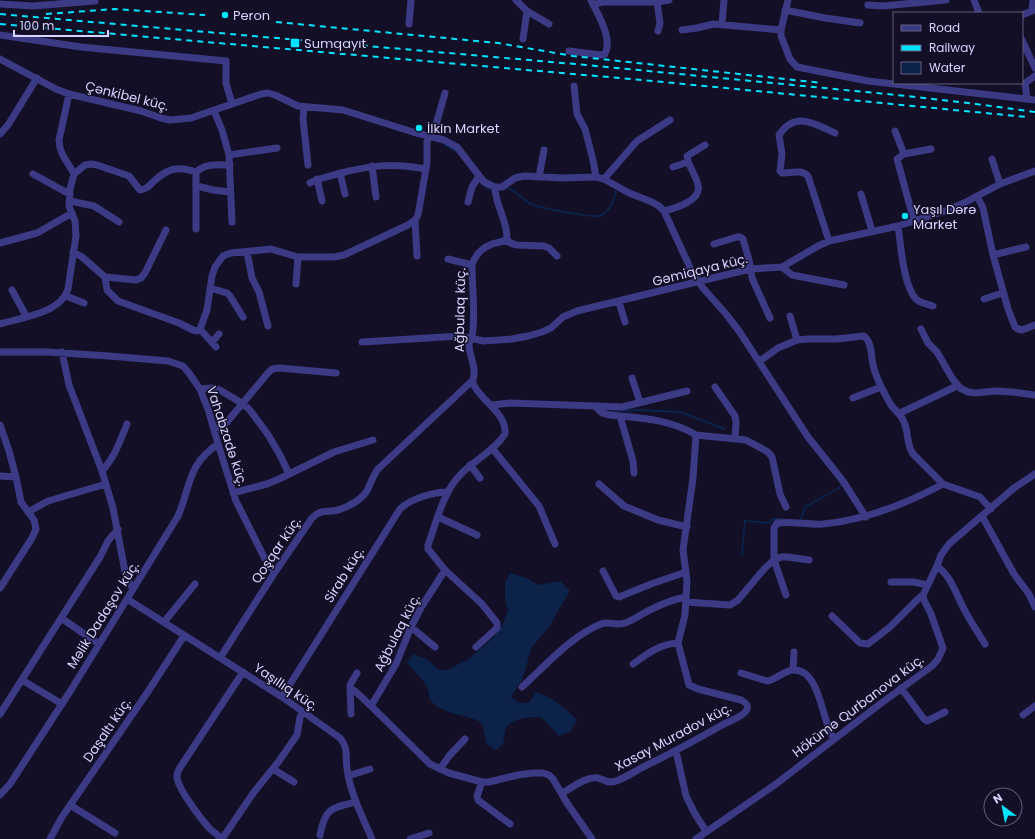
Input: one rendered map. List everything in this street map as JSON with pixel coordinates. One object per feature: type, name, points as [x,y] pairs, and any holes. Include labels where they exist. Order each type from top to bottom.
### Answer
[{"type":"street","points":[[409,24],[410,0]]},
{"type":"street","points":[[516,0],[527,11],[549,24]]},
{"type":"street","points":[[569,51],[601,55],[606,52],[607,41],[605,32],[592,2],[657,2],[670,0]]},
{"type":"street","points":[[722,24],[724,0]]},
{"type":"street","points":[[788,0],[781,36],[790,59],[797,67],[868,81],[893,84]]},
{"type":"street","points":[[868,5],[883,6],[946,0]]},
{"type":"street","points":[[974,0],[979,12]]},
{"type":"street","points":[[1023,15],[1032,11],[1033,0]]},
{"type":"street","points":[[0,4],[95,1]]},
{"type":"street","points":[[657,2],[660,23],[658,31]]},
{"type":"street","points":[[785,10],[860,23]]},
{"type":"street","points":[[523,39],[527,11]]},
{"type":"street","points":[[682,30],[697,28],[709,24],[722,24],[781,30]]},
{"type":"street","points":[[0,35],[81,47],[226,61],[226,83],[232,104]]},
{"type":"street","points":[[1023,42],[1035,68]]},
{"type":"street","name":"Çənkibel küç.","points":[[0,59],[56,89],[70,94],[142,111],[170,120],[191,118],[261,94],[268,93],[298,106],[343,110],[444,140],[457,147],[487,185],[495,187]]},
{"type":"street","points":[[1027,99],[1025,83],[1035,76]]},
{"type":"street","points":[[0,134],[37,78]]},
{"type":"street","points":[[894,84],[1035,100]]},
{"type":"street","points":[[574,86],[577,114],[585,129],[593,160],[600,178]]},
{"type":"street","points":[[200,329],[207,310],[215,267],[223,256],[231,253],[271,249],[298,257],[334,257],[344,255],[402,228],[415,220],[418,215],[426,169],[426,145],[435,128],[444,93]]},
{"type":"street","points":[[0,324],[50,308],[59,303],[66,296],[76,236],[76,227],[70,197],[74,174],[59,147],[59,140],[70,94]]},
{"type":"street","points":[[304,107],[303,119],[308,165]]},
{"type":"street","points":[[214,111],[222,130],[229,154],[232,222]]},
{"type":"street","points":[[600,178],[637,141],[670,120]]},
{"type":"street","points":[[829,241],[806,173],[782,173],[780,171],[782,154],[779,135],[788,125],[802,120],[808,121],[835,133]]},
{"type":"street","points":[[895,131],[904,154]]},
{"type":"street","points":[[664,211],[690,201],[698,193],[698,185],[687,157],[688,154],[705,145]]},
{"type":"street","points":[[229,154],[277,148]]},
{"type":"street","points":[[914,221],[897,159],[904,154],[931,149]]},
{"type":"street","points":[[539,177],[544,150]]},
{"type":"street","points":[[992,159],[1000,184]]},
{"type":"street","points":[[673,168],[688,162]]},
{"type":"street","points":[[74,174],[85,165],[97,165],[129,176],[140,190],[148,187],[166,171],[173,169],[196,172],[207,165],[230,165]]},
{"type":"street","points":[[310,183],[318,179],[340,173],[378,165],[406,166],[426,169]]},
{"type":"street","points":[[372,166],[376,197]]},
{"type":"street","name":"Gəmiqaya küç.","points":[[362,342],[460,336],[484,341],[528,336],[551,328],[563,318],[577,311],[750,269],[782,267],[829,241],[898,226],[945,211],[1000,184],[1035,171]]},
{"type":"street","points":[[196,172],[196,229]]},
{"type":"street","points":[[340,173],[345,194]]},
{"type":"street","points":[[33,174],[62,190],[70,197],[94,206],[119,222]]},
{"type":"street","points":[[468,202],[472,187],[479,176]]},
{"type":"street","points":[[558,256],[549,248],[544,246],[517,245],[505,240],[507,234],[505,222],[495,193],[495,187],[507,184],[520,176],[600,178],[659,206],[664,211],[688,266],[698,281],[726,314],[760,361],[808,437],[843,481],[866,517]]},
{"type":"street","points":[[318,179],[322,201]]},
{"type":"street","points":[[197,186],[230,192]]},
{"type":"street","points":[[861,194],[872,231]]},
{"type":"street","points":[[977,196],[983,208],[1005,303],[1018,329],[1022,330],[1035,325]]},
{"type":"street","points":[[0,243],[37,233],[72,213]]},
{"type":"street","points":[[415,220],[417,256]]},
{"type":"street","points":[[898,226],[904,272],[913,295],[916,300],[933,306]]},
{"type":"street","points":[[73,252],[82,257],[105,277],[136,280],[141,278],[145,273],[166,230]]},
{"type":"street","points":[[714,244],[740,237],[743,239],[752,278],[770,318]]},
{"type":"street","name":"Ağbulaq küç.","points":[[472,381],[474,371],[470,339],[473,329],[472,265],[473,261],[480,252],[493,244],[505,240]]},
{"type":"street","points":[[993,255],[1026,247]]},
{"type":"street","points":[[248,252],[252,278],[260,292],[268,326]]},
{"type":"street","points":[[296,284],[298,257]]},
{"type":"street","points":[[448,259],[472,265]]},
{"type":"street","points":[[782,267],[792,275],[844,285]]},
{"type":"street","points":[[105,277],[107,290],[118,300],[179,323],[193,330],[197,331],[200,329]]},
{"type":"street","points":[[210,288],[227,293],[243,317]]},
{"type":"street","points":[[12,290],[26,316]]},
{"type":"street","points":[[984,299],[1002,293]]},
{"type":"street","points":[[66,296],[84,303]]},
{"type":"street","points":[[619,302],[625,322]]},
{"type":"street","points":[[790,316],[797,340]]},
{"type":"street","points":[[200,329],[214,344],[219,334]]},
{"type":"street","points":[[920,330],[928,344],[937,352],[957,386],[968,392],[975,393],[1012,392],[1035,396]]},
{"type":"street","points":[[760,361],[778,348],[797,340],[864,336],[869,343],[874,371],[891,404],[900,413],[906,428],[910,450],[943,484],[980,497],[991,509]]},
{"type":"street","name":"Vahabzadə küç.","points":[[0,352],[62,352],[168,361],[183,366],[200,389],[214,429],[233,493],[267,563],[275,572]]},
{"type":"street","points":[[62,352],[68,385],[106,484],[118,529],[126,577],[133,589]]},
{"type":"street","points":[[214,429],[227,422],[272,369],[278,368],[336,373]]},
{"type":"street","points":[[632,378],[640,402]]},
{"type":"street","points":[[472,381],[477,390],[492,405],[501,420],[505,430],[503,438],[470,465],[461,474],[448,492],[428,545],[428,549],[445,570],[482,604],[497,623],[497,628],[476,647]]},
{"type":"street","name":"Qoşqar küç.","points":[[220,658],[275,572],[316,514],[326,510],[334,511],[341,509],[350,505],[364,495],[373,475],[378,469],[472,381]]},
{"type":"street","points":[[900,413],[957,386]]},
{"type":"street","points":[[715,387],[735,416],[735,438]]},
{"type":"street","points":[[853,398],[882,387]]},
{"type":"street","points":[[200,389],[214,388],[220,390],[243,404],[267,432],[289,474]]},
{"type":"street","points":[[492,405],[510,402],[622,407],[687,391]]},
{"type":"street","points":[[595,406],[602,413],[665,422],[680,426],[696,435],[735,438],[746,440],[755,444],[768,452],[772,457],[780,494],[786,507]]},
{"type":"street","points":[[620,416],[633,461],[634,473]]},
{"type":"street","points":[[102,471],[116,453],[127,424]]},
{"type":"street","points":[[0,425],[9,451],[21,502],[34,520],[36,529],[0,588]]},
{"type":"street","name":"Xasay Muradov küç.","points":[[562,793],[592,779],[598,778],[608,782],[614,782],[676,751],[744,713],[747,709],[748,706],[741,700],[698,689],[689,685],[678,643],[685,615],[687,581],[683,555],[693,478],[696,435]]},
{"type":"street","points":[[233,493],[267,484],[334,452],[373,440]]},
{"type":"street","name":"Məlik Dadaşov küç.","points":[[0,795],[10,784],[62,704],[178,516],[183,504],[186,487],[197,465],[205,454],[218,444]]},
{"type":"street","points":[[492,448],[539,506],[556,544]]},
{"type":"street","points":[[470,465],[480,478]]},
{"type":"street","points":[[832,616],[860,643],[868,644],[890,627],[923,595],[941,555],[949,544],[1014,488],[1035,474]]},
{"type":"street","points":[[0,476],[16,477]]},
{"type":"street","points":[[28,512],[48,501],[106,484]]},
{"type":"street","points":[[599,484],[624,506],[658,520],[687,527]]},
{"type":"street","points":[[786,595],[774,560],[774,528],[777,524],[821,524],[866,517],[910,500],[943,484]]},
{"type":"street","name":"Sirab küç.","points":[[282,697],[400,509],[405,504],[413,500],[448,492]]},
{"type":"street","points":[[982,516],[1014,574],[1026,589],[1035,607]]},
{"type":"street","points":[[438,517],[477,535]]},
{"type":"street","points":[[0,714],[62,618],[100,557],[108,541],[118,529]]},
{"type":"street","points":[[522,687],[568,645],[587,631],[601,624],[625,623],[652,608],[686,599],[730,605],[734,604],[765,568],[774,560],[781,557],[788,557],[809,560]]},
{"type":"street","points":[[937,566],[942,569],[949,578],[964,610],[985,644]]},
{"type":"street","name":"Ağbulaq küç.","points":[[371,706],[396,664],[411,627],[422,606],[445,570]]},
{"type":"street","points":[[603,571],[616,596],[619,597],[686,572]]},
{"type":"street","points":[[891,582],[914,582],[927,585]]},
{"type":"street","points":[[164,622],[195,584]]},
{"type":"street","name":"Hökümə Qurbanova küç.","points":[[696,839],[776,784],[932,666],[938,659],[943,648],[923,595]]},
{"type":"street","name":"Yaşıllıq küç.","points":[[127,599],[282,697],[340,738],[347,747],[346,762],[348,776],[356,802],[372,839]]},
{"type":"street","points":[[62,618],[99,644]]},
{"type":"street","points":[[411,627],[436,647]]},
{"type":"street","name":"Daşaltı küç.","points":[[50,839],[70,805],[147,693],[184,636]]},
{"type":"street","points":[[633,664],[659,646],[668,643],[678,643]]},
{"type":"street","points":[[793,670],[794,652]]},
{"type":"street","points":[[741,673],[767,681],[772,680],[789,670],[802,671],[806,674],[821,699],[829,731],[834,739]]},
{"type":"street","points":[[243,672],[185,760],[176,777],[182,790],[203,820],[211,830],[222,839],[254,792],[297,735],[300,717],[303,712]]},
{"type":"street","points":[[351,714],[350,685],[357,673]]},
{"type":"street","points":[[22,680],[62,704]]},
{"type":"street","points":[[901,688],[927,721],[945,712]]},
{"type":"street","points":[[350,689],[355,691],[430,764],[440,769],[482,782],[489,782],[518,775],[543,773],[549,775],[592,839]]},
{"type":"street","points":[[1022,715],[1035,706]]},
{"type":"street","points":[[440,769],[449,756],[465,739]]},
{"type":"street","points":[[676,751],[686,796],[692,809],[706,831]]},
{"type":"street","points":[[272,769],[294,782]]},
{"type":"street","points":[[348,776],[370,769]]},
{"type":"street","points":[[482,782],[477,796],[478,800],[510,824]]},
{"type":"street","points":[[320,835],[323,820],[331,810],[356,802]]},
{"type":"street","points":[[70,805],[115,833]]},
{"type":"street","points":[[410,839],[429,833]]},
{"type":"water","points":[[510,573],[527,578],[538,585],[560,581],[570,591],[550,626],[532,647],[522,680],[511,697],[519,703],[529,703],[536,692],[558,703],[577,720],[570,732],[559,736],[541,717],[520,719],[510,723],[505,731],[503,744],[496,750],[487,745],[483,726],[478,721],[444,710],[432,702],[425,684],[407,663],[413,654],[427,659],[439,670],[444,670],[469,659],[493,638],[502,626],[508,610],[505,599],[505,583]]},
{"type":"waterway","points":[[445,145],[458,152]]},
{"type":"waterway","points":[[483,185],[492,191]]},
{"type":"waterway","points":[[504,188],[512,190],[533,205],[588,216],[600,216],[609,209],[616,191]]},
{"type":"waterway","points":[[612,411],[642,410],[680,412],[725,429]]},
{"type":"waterway","points":[[800,520],[805,507],[839,488],[842,484]]},
{"type":"waterway","points":[[742,554],[745,521],[769,523],[773,519],[783,519]]},
{"type":"railway","points":[[46,14],[115,9],[205,15]]},
{"type":"railway","points":[[0,14],[586,65],[907,96],[1035,112]]},
{"type":"railway","points":[[276,22],[498,43],[573,56],[822,83]]},
{"type":"railway","points":[[0,24],[642,80],[1027,117]]},
{"type":"place","name":"Peron","points":[[225,15]]},
{"type":"place","name":"Sumqayıt","points":[[295,43]]},
{"type":"place","name":"İlkin Market","points":[[419,128]]},
{"type":"place","name":"Yaşıl Dərə Market","points":[[905,216]]}]
